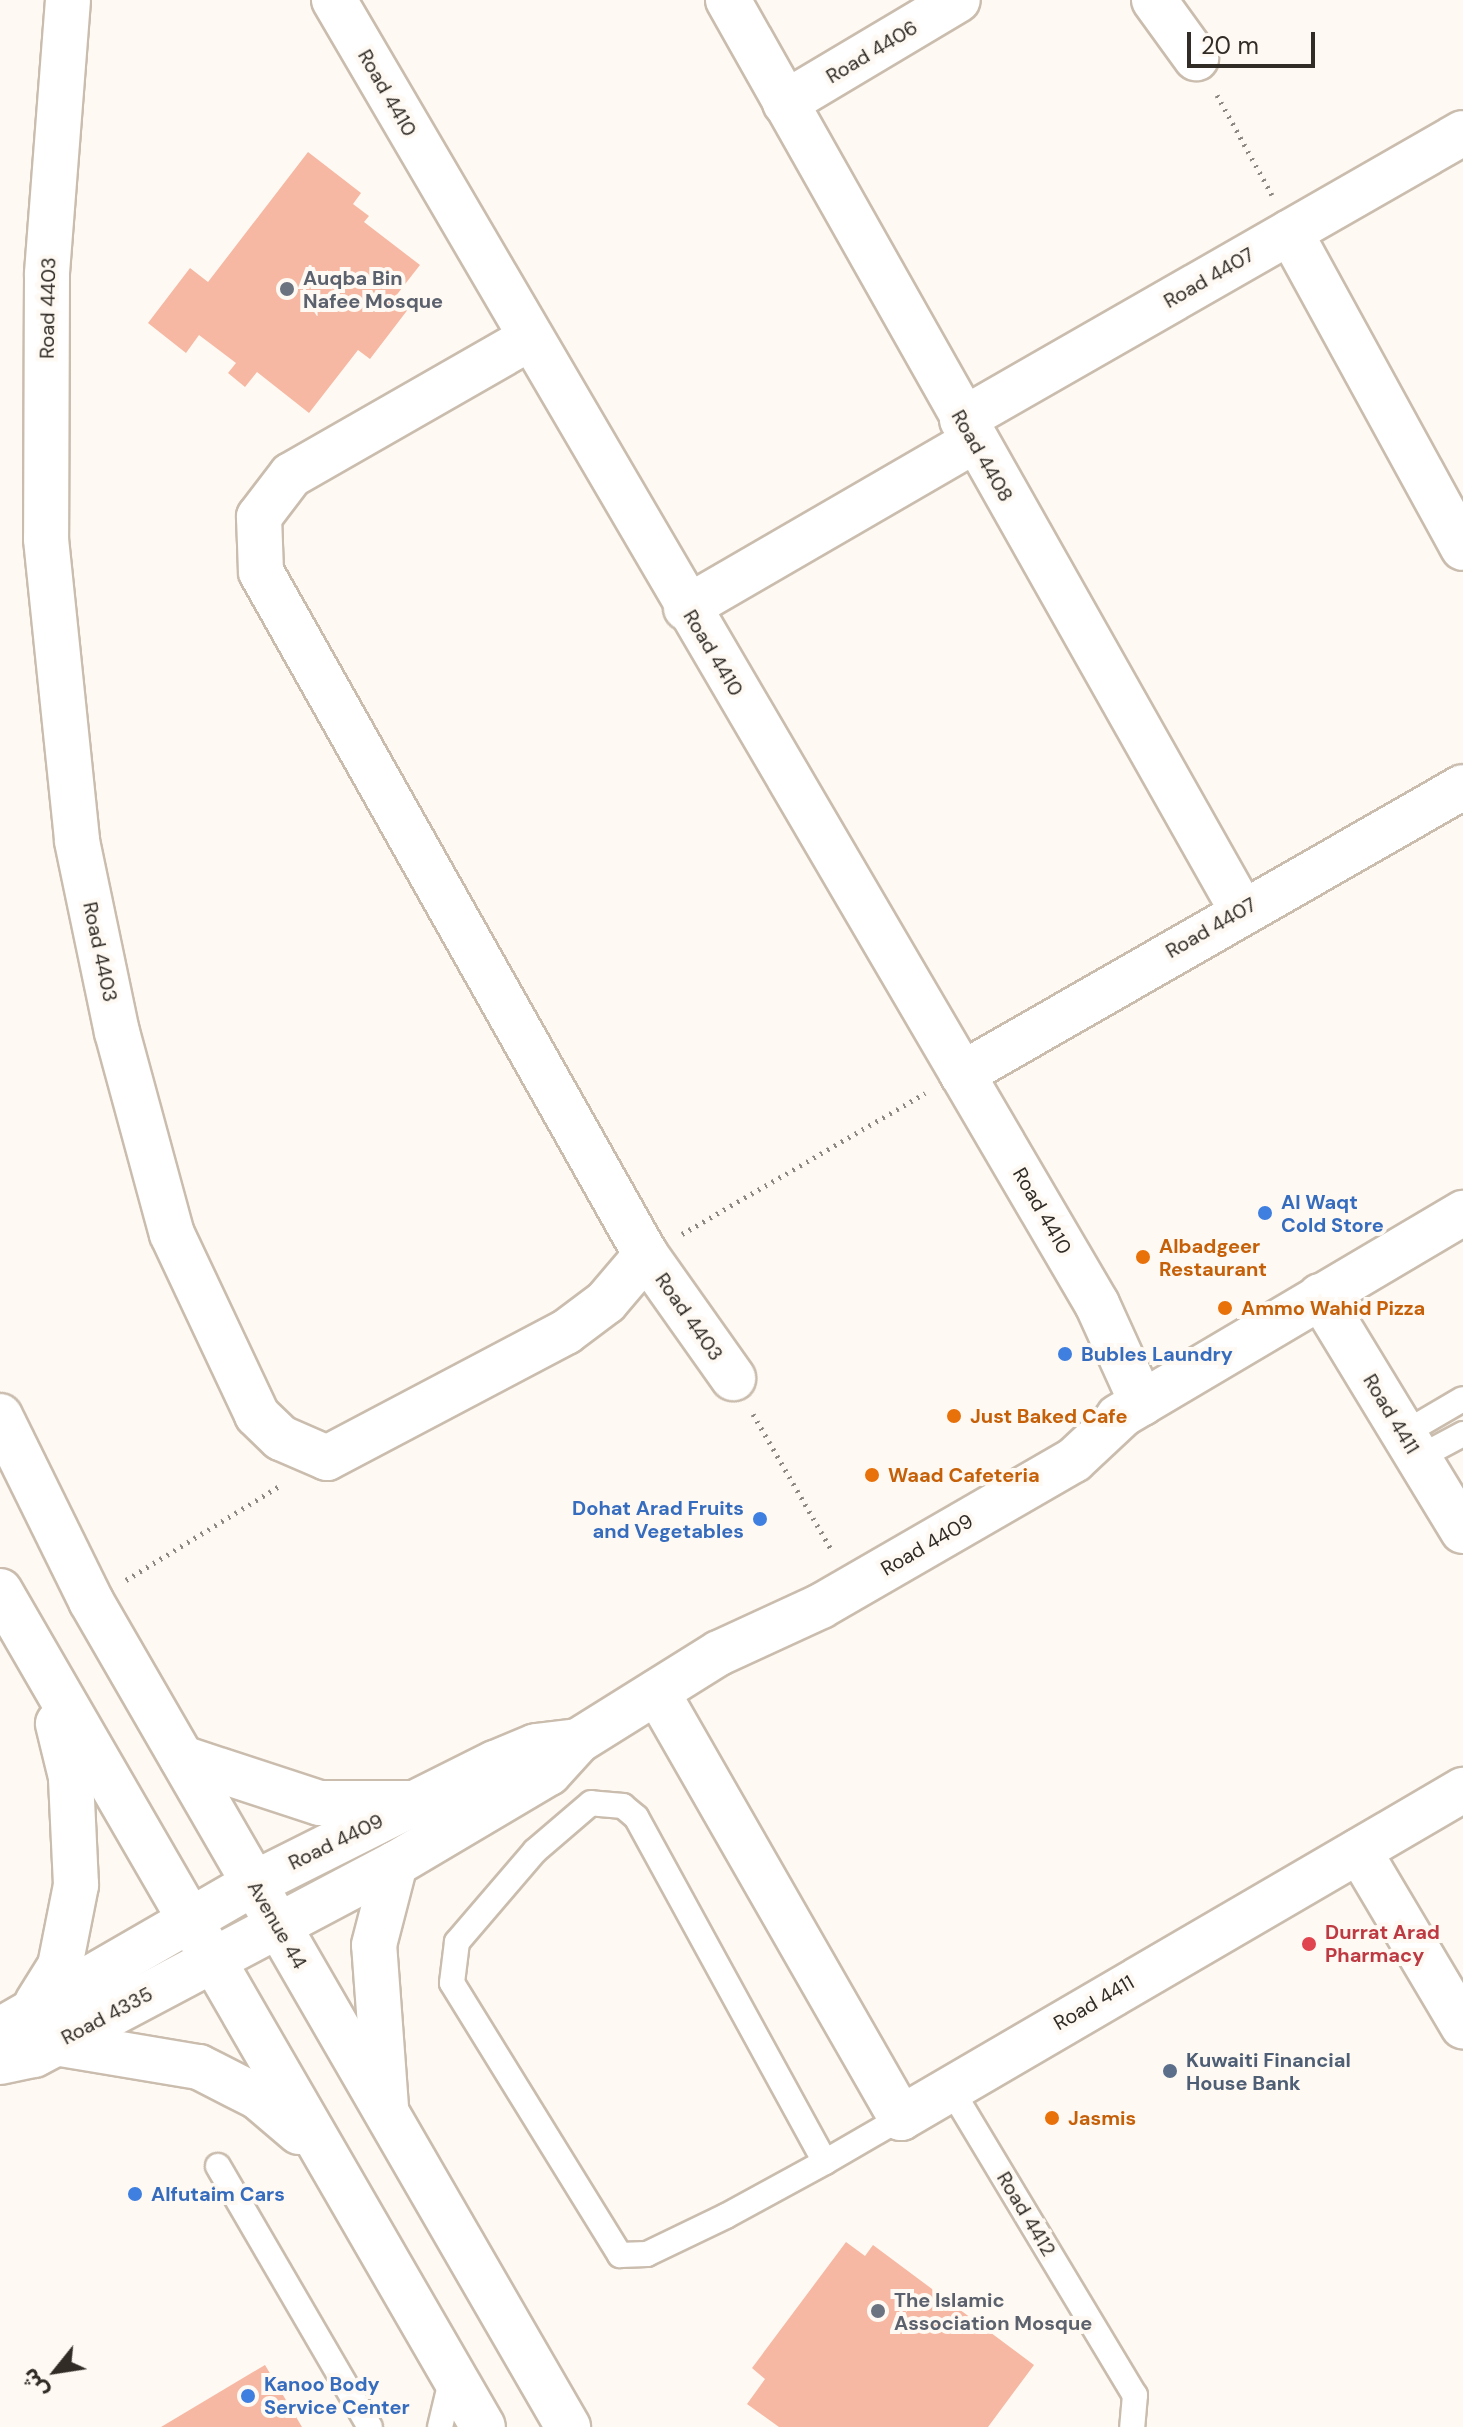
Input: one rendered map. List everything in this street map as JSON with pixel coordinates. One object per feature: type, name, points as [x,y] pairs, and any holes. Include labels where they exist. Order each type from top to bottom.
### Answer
[{"type":"street","name":"Road 4403","points":[[68,0],[47,275],[46,539],[77,841],[117,1032],[172,1234],[257,1415],[281,1438],[327,1458],[566,1332],[606,1302],[646,1255]]},
{"type":"street","name":"Road 4410","points":[[334,0],[527,340],[1097,1304],[1142,1403]]},
{"type":"street","name":"Road 4408","points":[[728,0],[968,431],[1241,909]]},
{"type":"street","name":"Road 4406","points":[[785,103],[958,0]]},
{"type":"street","points":[[1154,0],[1196,58]]},
{"type":"street","name":"Road 4407","points":[[686,608],[1290,232],[1463,133]]},
{"type":"street","points":[[1290,232],[1463,548]]},
{"type":"street","name":"Road 4403","points":[[527,340],[291,475],[259,517],[256,547],[261,572],[343,721],[646,1255],[733,1378]]},
{"type":"street","name":"Road 4407","points":[[962,1074],[1241,909],[1463,787]]},
{"type":"street","name":"Road 4409","points":[[719,1653],[821,1606],[1061,1468],[1142,1403],[1463,1213]]},
{"type":"street","name":"Road 4411","points":[[1320,1296],[1461,1527]]},
{"type":"street","name":"Road 4409","points":[[212,1961],[395,1864],[549,1773],[578,1741],[719,1653],[841,1566],[1060,1437],[1142,1403]]},
{"type":"street","name":"Avenue 44","points":[[0,1416],[91,1601],[387,2121],[568,2427]]},
{"type":"street","points":[[0,1591],[49,1682],[483,2427]]},
{"type":"street","points":[[37,2003],[60,1966],[76,1885],[71,1777],[49,1682]]},
{"type":"street","points":[[657,1692],[901,2118]]},
{"type":"street","name":"Road 4409","points":[[187,1919],[536,1746],[578,1741]]},
{"type":"street","points":[[182,1758],[320,1803],[416,1803]]},
{"type":"street","name":"Road 4411","points":[[901,2118],[949,2086],[1463,1790]]},
{"type":"street","points":[[1359,1851],[1463,2026]]},
{"type":"street","points":[[387,2121],[374,1945],[395,1864]]},
{"type":"street","points":[[0,2030],[37,2003],[187,1919]]},
{"type":"street","name":"Road 4335","points":[[0,2062],[55,2043],[212,1961]]},
{"type":"street","points":[[55,2043],[218,2074],[258,2097],[320,2150]]},
{"type":"lane","points":[[1411,1446],[1463,1399]]},
{"type":"lane","points":[[1411,1446],[1463,1434]]},
{"type":"lane","name":"Road 4411","points":[[825,2162],[636,1817],[606,1800],[591,1803],[535,1851],[457,1942],[452,1983],[608,2246],[620,2255],[647,2254],[726,2216],[825,2162],[901,2118]]},
{"type":"lane","name":"Road 4412","points":[[949,2086],[1135,2395],[1132,2427]]},
{"type":"lane","points":[[218,2166],[370,2427]]},
{"type":"lane","points":[[440,2427],[453,2373]]},
{"type":"path","points":[[1196,58],[1290,232]]},
{"type":"path","points":[[646,1255],[962,1074]]},
{"type":"path","points":[[733,1378],[841,1566]]},
{"type":"path","points":[[91,1601],[327,1458]]},
{"type":"building","name":"Auqba Bin Nafee Mosque","points":[[308,152],[361,193],[353,204],[369,216],[364,222],[420,265],[395,297],[409,308],[370,359],[358,350],[309,413],[257,372],[245,387],[228,373],[236,363],[199,335],[186,353],[148,323],[190,268],[208,282]]},
{"type":"building","name":"The Islamic Association Mosque","points":[[846,2242],[865,2256],[873,2245],[1034,2365],[988,2427],[779,2427],[747,2404],[765,2379],[752,2368]]},
{"type":"building","name":"Kanoo Body Service Center","points":[[265,2365],[302,2427],[161,2427]]},
{"type":"place","name":"Auqba Bin Nafee Mosque","points":[[287,289]]},
{"type":"place","name":"Al Waqt Cold Store","points":[[1265,1213]]},
{"type":"place","name":"Albadgeer Restaurant","points":[[1143,1257]]},
{"type":"place","name":"Ammo Wahid Pizza","points":[[1225,1308]]},
{"type":"place","name":"Bubles Laundry","points":[[1065,1354]]},
{"type":"place","name":"Just Baked Cafe","points":[[954,1416]]},
{"type":"place","name":"Waad Cafeteria","points":[[872,1475]]},
{"type":"place","name":"Dohat Arad Fruits and Vegetables","points":[[760,1519]]},
{"type":"place","name":"Durrat Arad Pharmacy","points":[[1309,1944]]},
{"type":"place","name":"Kuwaiti Financial House Bank","points":[[1170,2071]]},
{"type":"place","name":"Jasmis","points":[[1052,2118]]},
{"type":"place","name":"Alfutaim Cars","points":[[135,2194]]},
{"type":"place","name":"The Islamic Association Mosque","points":[[878,2311]]},
{"type":"place","name":"Kanoo Body Service Center","points":[[248,2396]]}]
